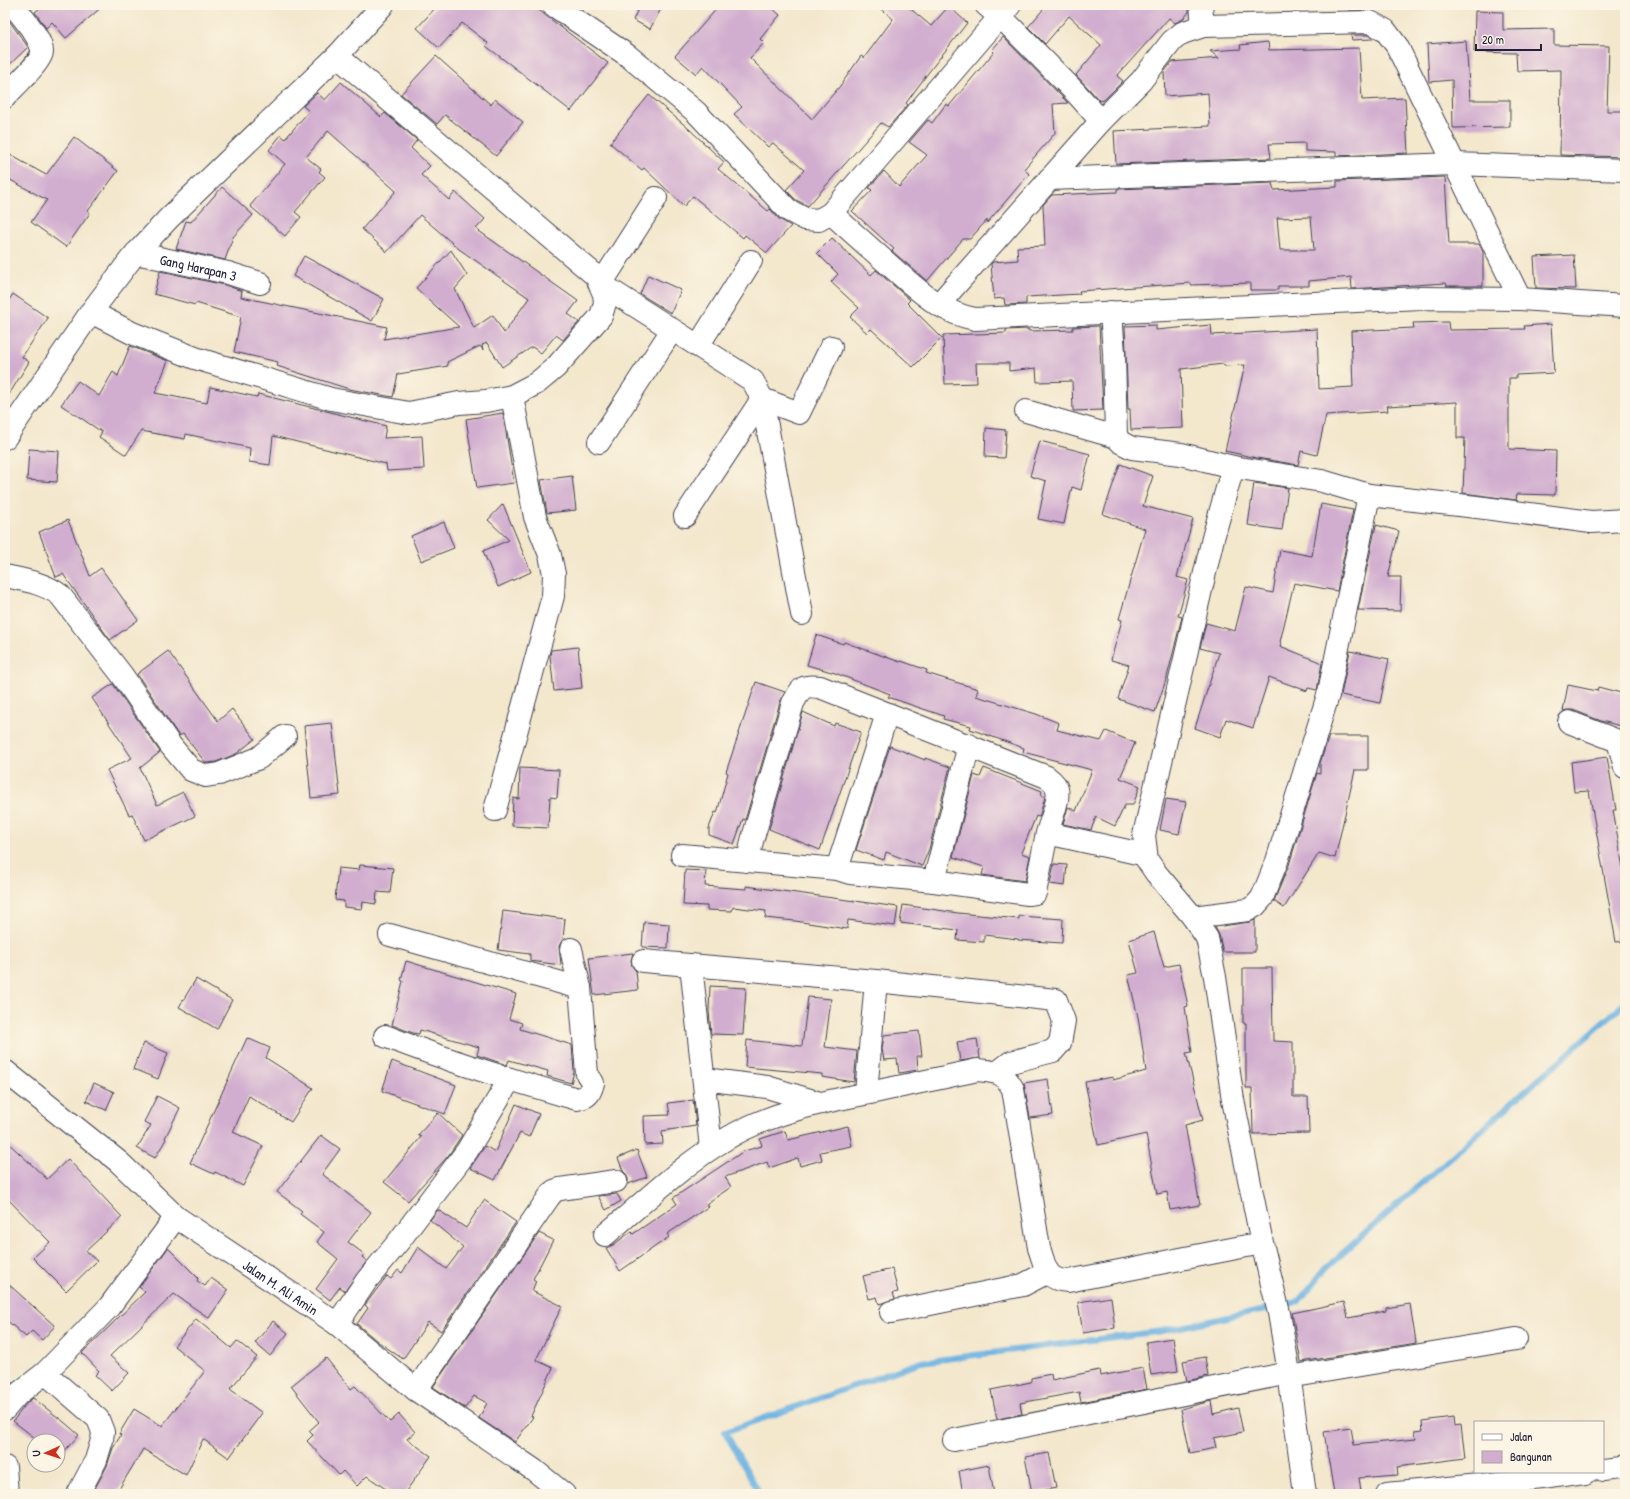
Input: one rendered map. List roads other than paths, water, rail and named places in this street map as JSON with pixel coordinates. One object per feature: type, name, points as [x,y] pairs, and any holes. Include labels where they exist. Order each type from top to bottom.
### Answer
[{"type":"street","points":[[5,97],[34,66],[42,52],[39,41],[13,5]]},
{"type":"street","points":[[5,438],[91,312],[136,253],[205,182],[337,56],[383,5]]},
{"type":"street","points":[[553,5],[627,55],[696,112],[788,210],[805,219],[820,220],[831,213],[998,9],[1009,25],[1077,94],[1101,121]]},
{"type":"street","points":[[1202,5],[1202,26]]},
{"type":"street","points":[[938,305],[1101,121],[1141,81],[1172,41],[1182,32],[1202,26],[1370,22],[1385,30],[1397,46],[1520,299]]},
{"type":"street","points":[[91,312],[132,333],[195,358],[331,399],[408,413],[459,403],[486,401],[512,396],[537,383],[556,367],[601,316],[605,303],[604,294],[601,284],[596,276],[337,56]]},
{"type":"street","points":[[1049,179],[1455,164],[1625,170]]},
{"type":"street","points":[[601,284],[656,198]]},
{"type":"street","points":[[831,213],[920,292],[938,305],[961,316],[975,319],[1421,298],[1520,299],[1625,306]]},
{"type":"street","name":"Gang Harapan 3","points":[[136,253],[228,273],[260,283]]},
{"type":"street","points":[[698,346],[751,261]]},
{"type":"street","points":[[601,284],[753,381],[762,399],[802,614]]},
{"type":"street","points":[[1111,312],[1114,353],[1116,437]]},
{"type":"street","points":[[599,442],[672,330]]},
{"type":"street","points":[[762,399],[799,413],[831,347]]},
{"type":"street","points":[[496,810],[553,596],[554,574],[550,555],[535,518],[512,396]]},
{"type":"street","points":[[685,516],[762,399]]},
{"type":"street","points":[[1026,411],[1116,437],[1132,448],[1181,454],[1233,466],[1322,481],[1369,495],[1477,507],[1581,521],[1625,520]]},
{"type":"street","points":[[1233,466],[1213,538],[1144,835],[1147,860],[1207,938],[1215,977],[1233,1100],[1262,1243],[1277,1305],[1289,1375],[1305,1494]]},
{"type":"street","points":[[1193,918],[1248,910],[1255,906],[1262,898],[1277,861],[1329,692],[1369,495]]},
{"type":"street","points":[[5,576],[51,588],[60,595],[122,675],[171,746],[192,770],[206,776],[219,774],[259,758],[285,736]]},
{"type":"street","points":[[682,855],[748,861],[837,869],[850,873],[1000,891],[1028,894],[1035,893],[1058,790],[1053,782],[1047,777],[820,687],[808,685],[802,688],[793,703],[752,841],[748,861]]},
{"type":"street","points":[[837,869],[887,714]]},
{"type":"street","points":[[1569,722],[1622,742],[1625,767]]},
{"type":"street","points":[[934,882],[969,745]]},
{"type":"street","points":[[1047,834],[1146,854]]},
{"type":"street","points":[[390,935],[580,988]]},
{"type":"street","points":[[385,1036],[419,1049],[510,1079],[577,1099],[585,1098],[590,1093],[593,1083],[587,1074],[580,988],[571,949]]},
{"type":"street","points":[[643,961],[876,981],[1056,1000],[1064,1021],[1060,1043],[1053,1051],[1011,1062],[998,1072]]},
{"type":"street","points":[[691,965],[711,1148]]},
{"type":"street","points":[[866,1094],[876,981]]},
{"type":"street","points":[[605,1236],[691,1163],[727,1138],[748,1128],[788,1112],[820,1103],[977,1070],[998,1072],[1007,1078],[1013,1089],[1039,1248],[1048,1272],[1057,1280],[1068,1280],[1262,1243]]},
{"type":"street","name":"Jalan M. Ali Amin","points":[[5,1071],[119,1162],[176,1217],[338,1324],[416,1390],[534,1470],[564,1494]]},
{"type":"street","points":[[338,1324],[367,1280],[399,1241],[467,1151],[510,1079]]},
{"type":"street","points":[[704,1079],[766,1087],[820,1103]]},
{"type":"street","points":[[416,1390],[554,1191],[616,1181]]},
{"type":"street","points":[[5,1409],[18,1394],[45,1373],[109,1307],[176,1217]]},
{"type":"street","points":[[891,1312],[1023,1285],[1048,1272]]},
{"type":"street","points":[[954,1440],[1289,1375],[1516,1339]]},
{"type":"street","points":[[45,1373],[98,1419],[103,1432],[96,1460],[78,1494]]},
{"type":"street","points":[[5,1467],[7,1494]]},
{"type":"street","points":[[1604,1470],[1625,1467]]},
{"type":"street","points":[[1388,1494],[1510,1482],[1579,1473]]},
{"type":"waterway","points":[[760,1494],[725,1432],[921,1362],[1162,1331],[1298,1302],[1326,1268],[1625,1003]]}]
